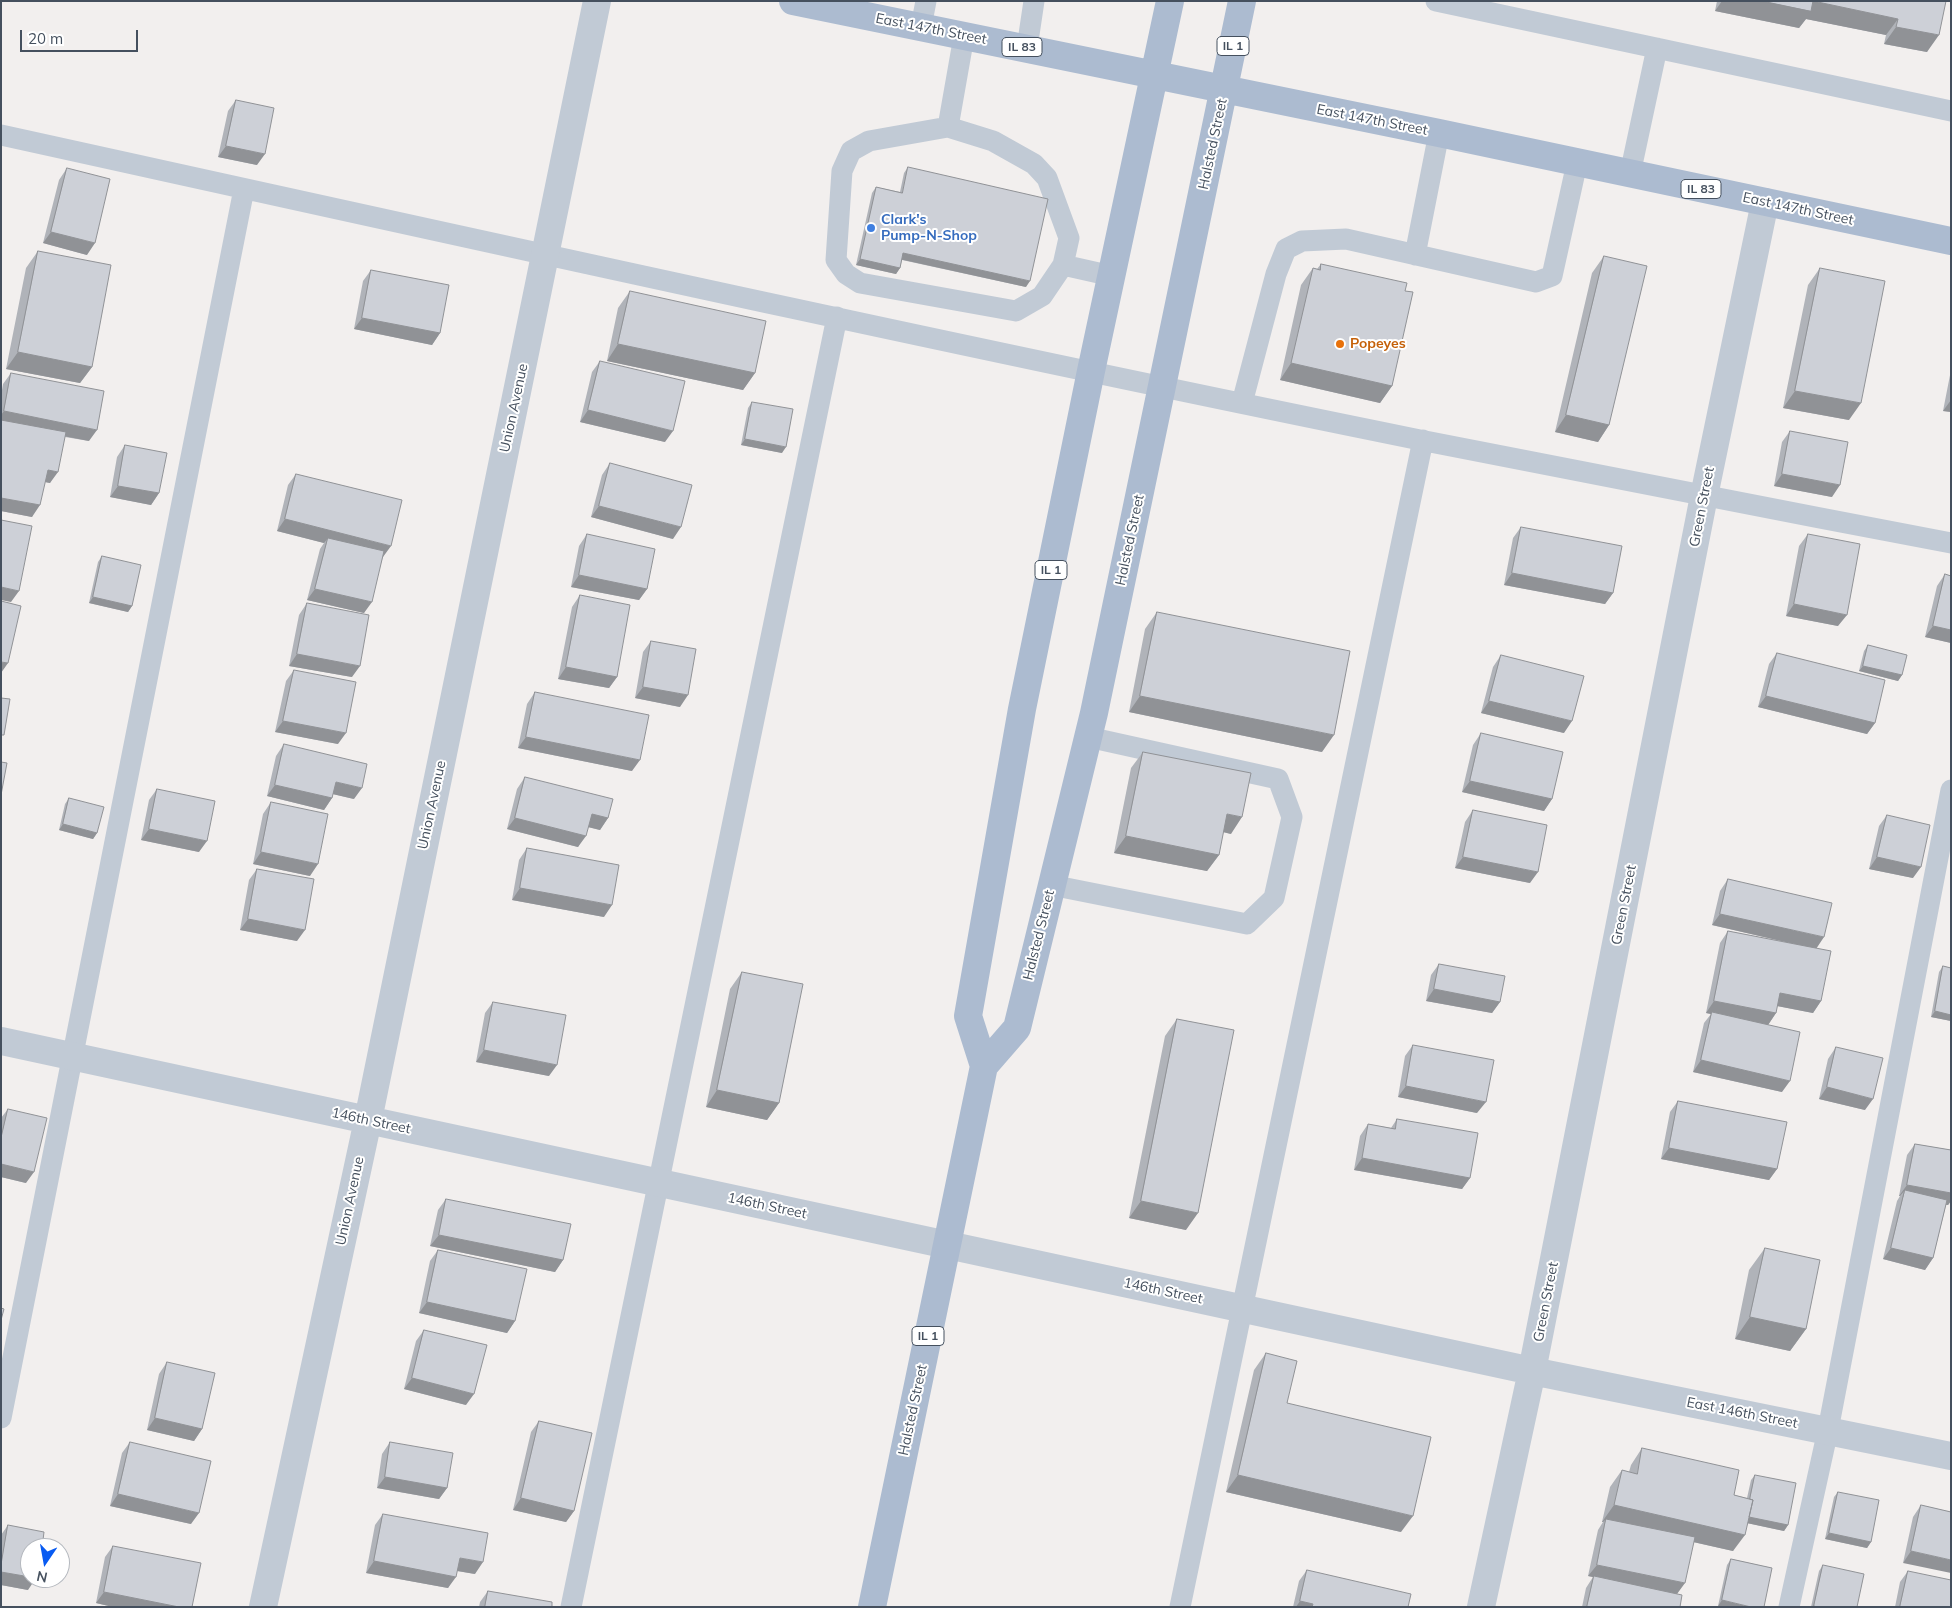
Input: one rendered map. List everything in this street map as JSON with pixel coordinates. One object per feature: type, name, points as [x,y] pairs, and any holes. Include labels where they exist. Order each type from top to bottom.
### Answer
[{"type":"main road","name":"East 147th Street","points":[[793,1],[924,14],[964,36],[1439,133],[1951,242]]},
{"type":"main road","name":"Halsted Street","points":[[984,1066],[968,1016],[1022,708],[1091,371],[1156,75],[1170,1]]},
{"type":"main road","name":"Halsted Street","points":[[872,1607],[984,1066],[1017,1028],[1088,736],[1242,1]]},
{"type":"street","name":"Union Avenue","points":[[263,1607],[368,1120],[597,1]]},
{"type":"street","name":"Green Street","points":[[1482,1607],[1532,1370],[1704,496],[1765,202]]},
{"type":"street","name":"146th Street","points":[[1,1041],[1532,1370]]},
{"type":"street","name":"East 146th Street","points":[[1532,1370],[1951,1456]]},
{"type":"lane","points":[[1027,48],[1034,1]]},
{"type":"lane","points":[[1436,1],[1951,111]]},
{"type":"lane","points":[[948,127],[964,36]]},
{"type":"lane","points":[[1630,174],[1657,48]]},
{"type":"lane","points":[[948,127],[993,141],[1034,164],[1047,178],[1069,238],[1063,265],[1042,296],[1016,311],[860,283],[846,274],[836,260],[842,171],[851,151],[869,141],[948,127]]},
{"type":"lane","points":[[1416,254],[1439,133]]},
{"type":"lane","points":[[1,135],[1242,403],[1704,496],[1951,543]]},
{"type":"lane","points":[[1242,403],[1276,274],[1286,249],[1302,241],[1346,238],[1536,282],[1552,276],[1577,163]]},
{"type":"lane","points":[[1,1418],[244,188]]},
{"type":"lane","points":[[1063,265],[1112,276]]},
{"type":"lane","points":[[571,1607],[837,317]]},
{"type":"lane","points":[[1180,1607],[1423,440]]},
{"type":"lane","points":[[1052,885],[1246,924],[1274,898],[1292,817],[1278,779],[1088,736]]},
{"type":"lane","points":[[1789,1607],[1828,1430],[1951,790]]},
{"type":"building","points":[[1762,1],[1813,1],[1811,11]]},
{"type":"building","points":[[1813,1],[1946,1],[1939,35],[1896,27],[1898,19]]},
{"type":"building","points":[[236,100],[274,108],[265,154],[226,146]]},
{"type":"building","points":[[908,167],[1048,199],[1030,281],[903,253],[900,268],[860,259],[876,187],[902,193]]},
{"type":"building","points":[[67,168],[110,179],[95,243],[51,232]]},
{"type":"building","points":[[38,251],[111,265],[92,367],[18,352]]},
{"type":"building","points":[[1604,256],[1647,266],[1609,425],[1566,415]]},
{"type":"building","name":"Popeyes","points":[[1321,264],[1407,283],[1405,291],[1413,292],[1392,386],[1291,363],[1313,268],[1320,270]]},
{"type":"building","points":[[1820,268],[1885,281],[1861,403],[1795,391]]},
{"type":"building","points":[[371,270],[449,285],[440,333],[362,318]]},
{"type":"building","points":[[630,291],[766,321],[755,373],[618,344]]},
{"type":"building","points":[[600,361],[685,381],[673,431],[588,410]]},
{"type":"building","points":[[11,373],[104,391],[97,430],[4,411]]},
{"type":"building","points":[[752,402],[793,409],[786,447],[745,439]]},
{"type":"building","points":[[1,420],[66,432],[58,472],[48,470],[40,505],[1,498]]},
{"type":"building","points":[[1790,431],[1848,442],[1840,485],[1782,474]]},
{"type":"building","points":[[125,445],[167,453],[159,493],[118,486]]},
{"type":"building","points":[[610,463],[692,485],[681,527],[599,506]]},
{"type":"building","points":[[296,474],[402,500],[391,546],[285,519]]},
{"type":"building","points":[[1,520],[32,526],[19,591],[1,587]]},
{"type":"building","points":[[1521,527],[1622,546],[1613,593],[1512,573]]},
{"type":"building","points":[[587,534],[655,549],[647,589],[579,575]]},
{"type":"building","points":[[1808,534],[1860,544],[1847,615],[1794,604]]},
{"type":"building","points":[[328,538],[384,551],[372,602],[315,589]]},
{"type":"building","points":[[102,556],[141,565],[132,606],[93,597]]},
{"type":"building","points":[[1945,574],[1951,576],[1951,630],[1933,626]]},
{"type":"building","points":[[580,595],[630,605],[617,677],[566,667]]},
{"type":"building","points":[[1,601],[21,606],[8,663],[1,662]]},
{"type":"building","points":[[307,603],[369,615],[360,666],[297,654]]},
{"type":"building","points":[[1157,612],[1350,651],[1334,735],[1140,696]]},
{"type":"building","points":[[651,641],[696,649],[688,695],[643,687]]},
{"type":"building","points":[[1868,645],[1907,655],[1902,675],[1863,666]]},
{"type":"building","points":[[1777,653],[1885,680],[1875,723],[1766,696]]},
{"type":"building","points":[[1501,655],[1584,676],[1572,721],[1489,701]]},
{"type":"building","points":[[294,670],[356,682],[346,733],[283,721]]},
{"type":"building","points":[[535,692],[649,715],[640,760],[526,737]]},
{"type":"building","points":[[1,698],[10,699],[4,735],[1,735]]},
{"type":"building","points":[[1481,733],[1563,752],[1552,799],[1470,781]]},
{"type":"building","points":[[284,744],[367,764],[362,788],[336,782],[332,798],[275,785]]},
{"type":"building","points":[[1143,752],[1251,773],[1242,817],[1227,814],[1219,855],[1126,836]]},
{"type":"building","points":[[1,762],[7,763],[1,795]]},
{"type":"building","points":[[525,777],[613,799],[608,818],[592,814],[586,836],[515,818]]},
{"type":"building","points":[[157,789],[215,801],[207,841],[149,829]]},
{"type":"building","points":[[69,798],[104,807],[97,833],[63,824]]},
{"type":"building","points":[[271,802],[328,814],[318,864],[261,852]]},
{"type":"building","points":[[1473,810],[1547,825],[1538,872],[1463,857]]},
{"type":"building","points":[[1887,815],[1930,825],[1921,867],[1877,857]]},
{"type":"building","points":[[527,848],[619,865],[612,905],[520,888]]},
{"type":"building","points":[[257,869],[314,879],[305,930],[248,919]]},
{"type":"building","points":[[1728,879],[1832,903],[1824,937],[1720,914]]},
{"type":"building","points":[[1728,931],[1831,951],[1821,1001],[1780,993],[1776,1013],[1714,1001]]},
{"type":"building","points":[[1439,964],[1505,976],[1500,1002],[1434,989]]},
{"type":"building","points":[[1943,966],[1951,968],[1951,1015],[1935,1011]]},
{"type":"building","points":[[742,972],[803,984],[779,1103],[717,1090]]},
{"type":"building","points":[[493,1002],[566,1015],[557,1065],[484,1050]]},
{"type":"building","points":[[1712,1012],[1800,1032],[1790,1081],[1701,1060]]},
{"type":"building","points":[[1177,1019],[1234,1030],[1198,1213],[1141,1201]]},
{"type":"building","points":[[1413,1045],[1494,1060],[1486,1102],[1406,1086]]},
{"type":"building","points":[[1836,1047],[1883,1058],[1873,1099],[1827,1087]]},
{"type":"building","points":[[1678,1101],[1787,1122],[1777,1169],[1669,1148]]},
{"type":"building","points":[[8,1109],[47,1118],[34,1172],[1,1164],[1,1138]]},
{"type":"building","points":[[1397,1119],[1478,1133],[1470,1178],[1362,1158],[1368,1124],[1395,1129]]},
{"type":"building","points":[[1915,1144],[1951,1150],[1951,1193],[1907,1185]]},
{"type":"building","points":[[1905,1190],[1947,1200],[1933,1258],[1891,1248]]},
{"type":"building","points":[[446,1199],[571,1224],[563,1260],[439,1235]]},
{"type":"building","points":[[1765,1248],[1820,1260],[1806,1329],[1750,1317]]},
{"type":"building","points":[[438,1250],[527,1269],[515,1321],[427,1302]]},
{"type":"building","points":[[1,1308],[4,1309],[1,1320]]},
{"type":"building","points":[[424,1330],[487,1345],[474,1394],[412,1378]]},
{"type":"building","points":[[1266,1353],[1297,1361],[1287,1403],[1431,1437],[1413,1516],[1238,1475]]},
{"type":"building","points":[[167,1362],[215,1373],[202,1429],[155,1418]]},
{"type":"building","points":[[539,1421],[592,1433],[574,1511],[521,1498]]},
{"type":"building","points":[[130,1442],[211,1461],[199,1513],[118,1494]]},
{"type":"building","points":[[390,1442],[453,1453],[447,1488],[385,1477]]},
{"type":"building","points":[[1642,1448],[1739,1470],[1734,1495],[1753,1500],[1745,1535],[1614,1505],[1622,1470],[1637,1474]]},
{"type":"building","points":[[1755,1475],[1796,1483],[1788,1525],[1749,1517],[1753,1500],[1750,1499]]},
{"type":"building","points":[[1838,1492],[1879,1500],[1871,1542],[1829,1533]]},
{"type":"building","points":[[1921,1505],[1951,1512],[1951,1560],[1911,1551]]},
{"type":"building","points":[[383,1514],[488,1533],[483,1562],[460,1558],[456,1577],[374,1561]]},
{"type":"building","points":[[1606,1519],[1695,1537],[1685,1583],[1597,1565]]},
{"type":"building","points":[[8,1525],[44,1532],[43,1538],[20,1538],[20,1575],[1,1572]]},
{"type":"building","points":[[113,1546],[201,1563],[192,1607],[179,1607],[104,1592]]},
{"type":"building","points":[[1731,1559],[1772,1568],[1764,1607],[1751,1607],[1722,1600]]},
{"type":"building","points":[[1823,1565],[1864,1574],[1857,1607],[1814,1606]]},
{"type":"building","points":[[1307,1570],[1411,1594],[1408,1607],[1312,1607],[1313,1604],[1300,1601]]},
{"type":"building","points":[[1908,1571],[1951,1580],[1951,1607],[1900,1607]]},
{"type":"building","points":[[1594,1576],[1682,1595],[1680,1607],[1587,1607]]},
{"type":"building","points":[[488,1591],[552,1602],[552,1607],[485,1607]]},
{"type":"place","name":"Clark's Pump-N-Shop","points":[[871,228]]},
{"type":"place","name":"Popeyes","points":[[1340,344]]}]
